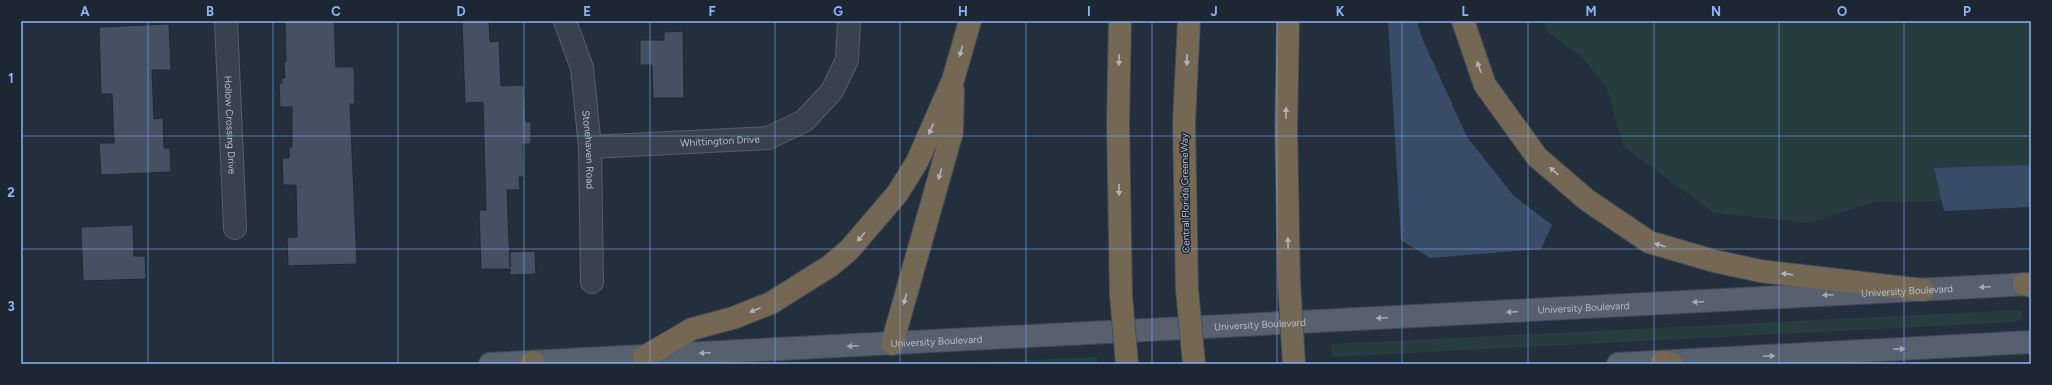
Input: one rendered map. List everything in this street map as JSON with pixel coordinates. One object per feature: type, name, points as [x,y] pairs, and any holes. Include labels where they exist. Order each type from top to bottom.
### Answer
[{"type":"highway","points":[[644,356],[692,329],[733,318],[771,303],[819,273],[849,250],[883,212],[908,177],[953,80],[970,21]]},
{"type":"highway","points":[[1120,21],[1118,123],[1121,294],[1127,364]]},
{"type":"highway","name":"Central Florida GreeneWay","points":[[1189,21],[1184,122],[1187,289],[1194,364]]},
{"type":"highway","points":[[1288,21],[1286,128],[1289,282],[1294,364]]},
{"type":"highway","points":[[1462,21],[1485,85],[1537,157],[1587,200],[1649,242],[1714,261],[1760,271],[1923,290]]},
{"type":"highway","points":[[892,344],[952,132],[953,80]]},
{"type":"main road","name":"University Boulevard","points":[[490,364],[2029,285]]},
{"type":"main road","points":[[1618,364],[1667,363],[2031,342]]},
{"type":"street","name":"Hollow Crossing Drive","points":[[226,21],[235,228]]},
{"type":"street","name":"Stonehaven Road","points":[[564,21],[582,68],[590,147],[592,282]]},
{"type":"street","name":"Whittington Drive","points":[[590,147],[768,138],[804,121],[832,91],[846,60],[849,21]]},
{"type":"green space","points":[[1543,21],[2031,21],[2031,200],[1874,202],[1808,223],[1714,213],[1623,146],[1607,88],[1581,56],[1550,34]]},
{"type":"green space","points":[[2017,310],[2022,312],[2021,318],[2017,322],[1332,357],[1331,344]]},
{"type":"green space","points":[[1097,357],[1097,364],[943,364]]},
{"type":"water","points":[[1388,21],[1417,21],[1422,38],[1467,137],[1513,195],[1552,225],[1541,249],[1430,258],[1401,240]]},
{"type":"water","points":[[2031,165],[2031,207],[1944,211],[1934,168]]},
{"type":"building","points":[[285,21],[334,21],[336,67],[354,67],[355,104],[350,104],[357,264],[288,266],[287,238],[297,237],[296,185],[283,185],[282,158],[289,158],[289,147],[292,147],[292,107],[280,107],[279,83],[282,83],[281,78],[285,78],[284,62],[286,62]]},
{"type":"building","points":[[462,21],[489,21],[490,42],[499,41],[501,86],[524,85],[526,122],[531,122],[531,144],[523,144],[524,177],[519,177],[520,190],[507,190],[510,267],[510,252],[535,251],[536,274],[510,275],[510,269],[481,269],[479,210],[486,210],[483,102],[465,103]]},
{"type":"building","points":[[169,24],[171,70],[152,70],[154,119],[163,118],[164,148],[170,148],[171,172],[101,175],[99,143],[114,143],[112,94],[101,94],[99,27]]},
{"type":"building","points":[[683,31],[684,98],[653,98],[652,65],[640,65],[640,40],[664,40],[664,32]]},
{"type":"building","points":[[133,225],[134,256],[145,256],[146,279],[83,281],[81,227]]}]
